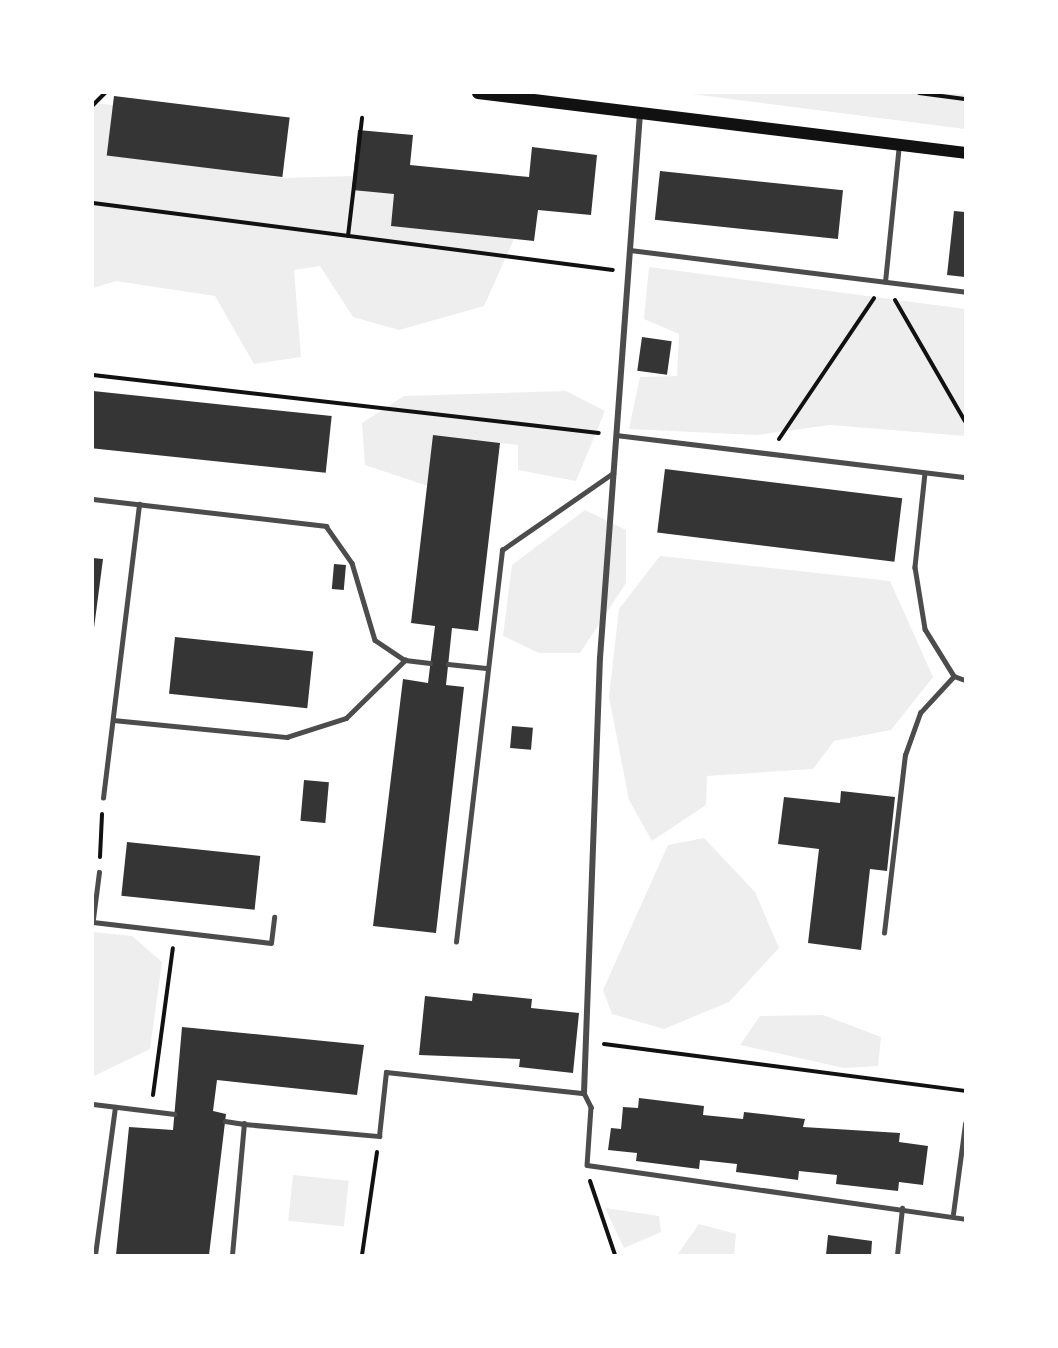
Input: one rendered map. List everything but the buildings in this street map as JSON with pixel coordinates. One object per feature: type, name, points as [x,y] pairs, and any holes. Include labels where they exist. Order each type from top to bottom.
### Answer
[{"type":"main road","points":[[478,93],[965,153]]},
{"type":"street","points":[[584,1093],[588,1042],[600,658],[640,113]]},
{"type":"lane","points":[[885,282],[899,145]]},
{"type":"lane","points":[[630,250],[965,292]]},
{"type":"lane","points":[[616,435],[965,477]]},
{"type":"lane","points":[[456,942],[486,668],[502,550],[614,473]]},
{"type":"lane","points":[[925,473],[915,567],[925,629],[954,676],[965,680]]},
{"type":"lane","points":[[93,499],[326,526],[352,563],[375,640],[405,660],[430,663]]},
{"type":"lane","points":[[103,798],[139,504]]},
{"type":"lane","points":[[112,720],[287,737],[346,718],[405,660]]},
{"type":"lane","points":[[448,664],[486,668]]},
{"type":"lane","points":[[884,933],[904,755],[920,713],[954,676]]},
{"type":"lane","points":[[99,872],[93,921],[271,943],[274,917]]},
{"type":"lane","points":[[225,1121],[379,1136],[386,1072],[584,1093],[591,1107],[587,1166],[965,1218]]},
{"type":"lane","points":[[93,1104],[174,1114]]},
{"type":"lane","points":[[95,1255],[115,1107]]},
{"type":"lane","points":[[232,1255],[244,1124]]},
{"type":"lane","points":[[953,1215],[965,1124]]},
{"type":"lane","points":[[897,1255],[902,1208]]},
{"type":"path","points":[[93,105],[105,93]]},
{"type":"path","points":[[919,93],[965,99]]},
{"type":"path","points":[[348,236],[362,118]]},
{"type":"path","points":[[93,203],[628,272]]},
{"type":"path","points":[[769,453],[885,282],[965,421]]},
{"type":"path","points":[[93,375],[616,435]]},
{"type":"path","points":[[99,872],[103,798]]},
{"type":"path","points":[[151,1111],[175,932]]},
{"type":"path","points":[[588,1042],[965,1091]]},
{"type":"path","points":[[362,1255],[379,1136]]},
{"type":"path","points":[[587,1166],[593,1199],[615,1255]]},
{"type":"shaded area","points":[[684,93],[965,93],[965,129]]},
{"type":"shaded area","points":[[93,103],[113,105],[107,155],[283,178],[353,176],[352,190],[394,194],[391,226],[514,239],[484,306],[399,330],[353,317],[320,266],[294,270],[301,357],[254,364],[215,296],[116,281],[93,288]]},
{"type":"shaded area","points":[[649,267],[965,309],[965,436],[830,425],[757,435],[629,429],[640,377],[677,376],[679,334],[644,319]]},
{"type":"shaded area","points":[[566,391],[605,411],[576,481],[518,470],[518,445],[434,435],[428,486],[365,465],[362,423],[404,396]]},
{"type":"shaded area","points":[[585,510],[626,530],[626,583],[580,653],[539,653],[503,636],[512,565]]},
{"type":"shaded area","points":[[660,556],[890,581],[933,677],[891,730],[834,741],[813,769],[707,776],[706,805],[652,841],[629,800],[609,697],[619,609]]},
{"type":"shaded area","points":[[704,838],[755,892],[779,948],[729,1002],[664,1029],[612,1014],[603,990],[668,845]]},
{"type":"shaded area","points":[[93,932],[132,936],[162,962],[150,1049],[94,1076]]},
{"type":"shaded area","points":[[823,1015],[881,1037],[878,1066],[844,1068],[740,1045],[760,1016]]},
{"type":"shaded area","points":[[293,1175],[349,1181],[344,1227],[288,1221]]},
{"type":"shaded area","points":[[605,1208],[659,1216],[661,1232],[624,1248]]},
{"type":"shaded area","points":[[699,1224],[736,1234],[734,1255],[677,1255]]}]
